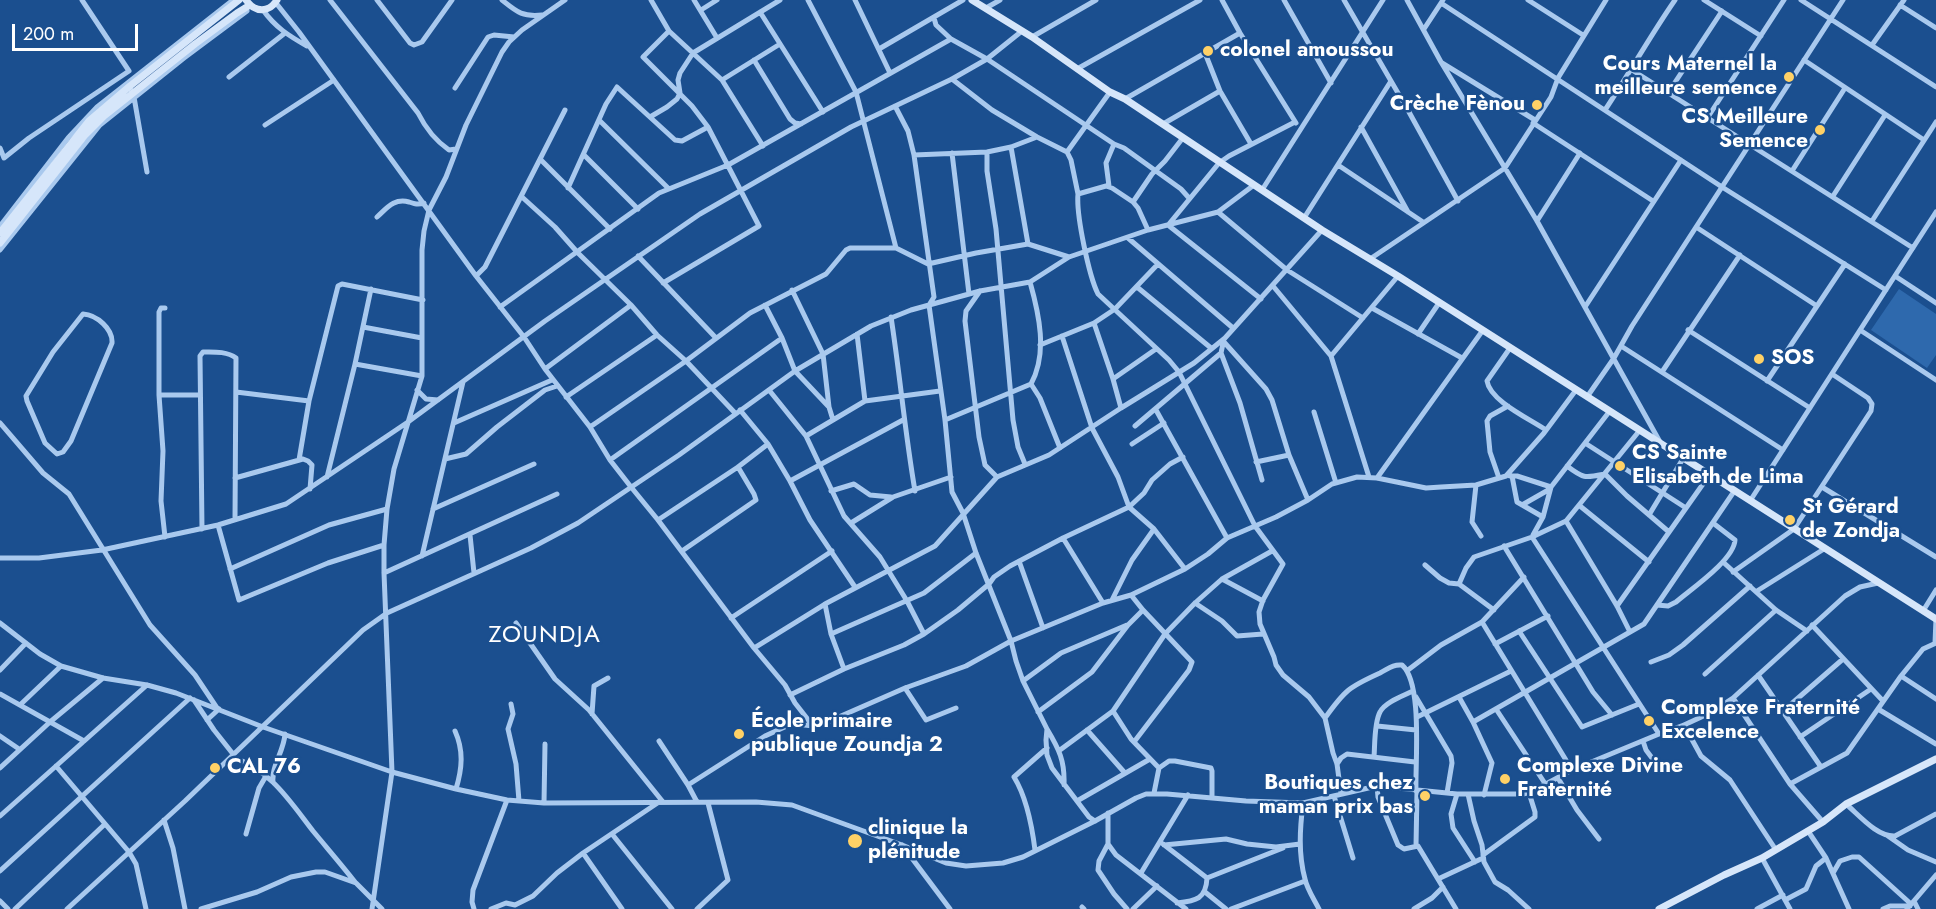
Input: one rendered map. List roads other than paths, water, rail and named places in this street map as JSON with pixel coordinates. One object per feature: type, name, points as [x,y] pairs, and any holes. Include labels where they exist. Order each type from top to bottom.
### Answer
[{"type":"street","points":[[0,148],[2,160],[29,138],[129,71],[82,0]]},
{"type":"street","points":[[0,243],[85,135],[131,89],[233,0]]},
{"type":"street","points":[[0,226],[78,126],[97,107],[131,89],[239,0]]},
{"type":"street","points":[[330,0],[418,113],[427,128],[444,147],[449,150],[456,149]]},
{"type":"street","points":[[377,0],[410,43],[414,45],[422,42],[452,0]]},
{"type":"street","points":[[502,0],[524,15],[543,14]]},
{"type":"street","points":[[372,909],[392,772],[384,545],[394,469],[422,376],[423,236],[429,210],[446,177],[466,125],[496,61],[514,37],[565,0]]},
{"type":"street","points":[[651,0],[669,31],[722,80],[763,146]]},
{"type":"street","points":[[694,0],[717,38]]},
{"type":"street","points":[[700,10],[717,0]]},
{"type":"street","points":[[650,117],[674,102],[680,93],[678,80],[680,73],[693,53],[780,0]]},
{"type":"street","points":[[817,0],[809,2],[856,92],[861,107],[896,248]]},
{"type":"street","points":[[855,0],[890,73]]},
{"type":"street","points":[[879,49],[963,0]]},
{"type":"street","points":[[973,0],[1322,230],[1684,457],[1936,619],[1936,643],[1923,649],[1901,676],[1848,753],[1790,784]]},
{"type":"street","points":[[986,8],[1000,0]]},
{"type":"street","points":[[1032,37],[1096,0]]},
{"type":"street","points":[[1077,69],[1200,0]]},
{"type":"street","points":[[1222,0],[1295,122],[1302,127]]},
{"type":"street","points":[[1284,0],[1331,83]]},
{"type":"street","points":[[1344,0],[1458,201]]},
{"type":"street","points":[[1262,190],[1383,0]]},
{"type":"street","points":[[1407,0],[1440,62],[1537,220],[1660,442]]},
{"type":"street","points":[[1528,0],[1583,35]]},
{"type":"street","points":[[1370,259],[1505,168],[1551,97],[1558,78],[1606,0]]},
{"type":"street","points":[[1605,110],[1675,0]]},
{"type":"street","points":[[1704,0],[1761,36]]},
{"type":"street","points":[[1708,117],[1784,0]]},
{"type":"street","points":[[1801,0],[1936,87]]},
{"type":"street","points":[[1587,397],[1843,0]]},
{"type":"street","points":[[263,10],[271,7],[276,1],[476,276],[524,337],[552,380],[590,427],[610,460],[785,685],[813,726]]},
{"type":"street","points":[[1424,29],[1442,2],[1722,187],[1886,290]]},
{"type":"street","points":[[1872,45],[1902,3],[1936,28]]},
{"type":"street","points":[[0,233],[80,131],[100,110],[250,4],[263,10],[285,33],[309,46]]},
{"type":"street","points":[[1668,93],[1722,11]]},
{"type":"street","points":[[760,12],[823,112]]},
{"type":"street","points":[[934,18],[936,25],[951,39],[987,59],[1114,144],[1124,148],[1181,189],[1189,198]]},
{"type":"street","points":[[663,283],[759,225],[708,127],[680,93],[643,57],[669,31]]},
{"type":"street","points":[[0,558],[39,558],[102,550],[218,525],[286,504],[408,422],[524,337],[700,214],[815,147],[952,79],[987,59],[1022,31]]},
{"type":"street","points":[[229,77],[285,33]]},
{"type":"street","points":[[1125,99],[1240,33]]},
{"type":"street","points":[[455,88],[488,37],[494,35],[514,37]]},
{"type":"street","points":[[500,307],[668,188],[728,165],[951,39]]},
{"type":"street","points":[[722,80],[780,44]]},
{"type":"street","points":[[1205,53],[1220,91],[1251,144]]},
{"type":"street","points":[[754,60],[790,119],[801,124]]},
{"type":"street","points":[[1804,60],[1924,140]]},
{"type":"street","points":[[1440,62],[1653,201]]},
{"type":"street","points":[[1632,70],[1913,248]]},
{"type":"street","points":[[952,79],[992,110],[1067,152],[1071,160],[1078,194],[1081,227],[1093,284],[1098,294],[1179,372],[1254,526],[1283,564],[1259,612],[1263,634],[1278,669],[1309,697],[1325,718],[1337,764],[1341,794]]},
{"type":"street","points":[[265,125],[334,80]]},
{"type":"street","points":[[1304,218],[1391,81]]},
{"type":"street","points":[[568,188],[612,93],[617,87],[675,140],[682,141],[708,127]]},
{"type":"street","points":[[1792,171],[1845,88]]},
{"type":"street","points":[[131,89],[147,172]]},
{"type":"street","points":[[0,250],[131,89]]},
{"type":"street","points":[[1163,124],[1220,91]]},
{"type":"street","points":[[1067,152],[1110,92]]},
{"type":"street","points":[[895,106],[908,131],[914,155],[934,297],[929,305],[945,420],[952,492],[963,513],[976,554],[1011,641],[1023,681],[1060,750],[1065,774],[1064,785]]},
{"type":"street","points":[[861,107],[875,116]]},
{"type":"street","points":[[476,276],[485,267],[565,110]]},
{"type":"street","points":[[1833,196],[1885,115]]},
{"type":"street","points":[[599,120],[668,188]]},
{"type":"street","points":[[1168,225],[1219,163],[1295,122]]},
{"type":"street","points":[[1872,221],[1936,122]]},
{"type":"street","points":[[1361,127],[1409,213]]},
{"type":"street","points":[[914,155],[987,152],[1011,147],[1037,137]]},
{"type":"street","points":[[1133,202],[1182,138]]},
{"type":"street","points":[[1109,186],[1106,163],[1114,144]]},
{"type":"street","points":[[1011,147],[1028,244]]},
{"type":"street","points":[[987,152],[987,171],[998,250],[1011,392],[1018,447],[1025,464]]},
{"type":"street","points":[[952,153],[969,294]]},
{"type":"street","points":[[1537,220],[1580,153]]},
{"type":"street","points":[[584,155],[638,209]]},
{"type":"street","points":[[540,159],[610,229]]},
{"type":"street","points":[[1585,307],[1681,160]]},
{"type":"street","points":[[1338,165],[1423,222]]},
{"type":"street","points":[[67,909],[263,727],[363,630],[387,613],[531,548],[578,523],[679,455],[795,371],[857,334],[891,317],[980,291],[1030,282],[1069,257],[1087,253],[1148,230],[1218,212],[1254,185]]},
{"type":"street","points":[[1078,194],[1109,186],[1133,202],[1148,230]]},
{"type":"street","points":[[522,197],[555,227],[657,335],[768,444],[810,520],[855,587]]},
{"type":"street","points":[[376,217],[396,201],[416,205],[424,203]]},
{"type":"street","points":[[1218,212],[1287,270],[1363,318]]},
{"type":"street","points":[[1750,501],[1936,212]]},
{"type":"street","points":[[1168,225],[1261,299]]},
{"type":"street","points":[[1696,227],[1817,306]]},
{"type":"street","points":[[754,648],[855,587],[935,546],[997,477],[1049,455],[1194,363],[1224,340],[1322,230]]},
{"type":"street","points":[[1128,238],[1233,328]]},
{"type":"street","points":[[590,427],[765,305],[826,274],[850,248],[896,248],[928,264],[1028,244],[1069,257]]},
{"type":"street","points":[[1662,372],[1740,255]]},
{"type":"street","points":[[638,256],[716,338]]},
{"type":"street","points":[[1040,345],[1094,323],[1115,309],[1158,264]]},
{"type":"street","points":[[1767,381],[1845,264]]},
{"type":"street","points":[[1331,356],[1398,276]]},
{"type":"street","points":[[1895,276],[1936,303]]},
{"type":"street","points":[[945,420],[1031,384],[1036,374],[1040,345],[1038,310],[1030,282]]},
{"type":"street","points":[[299,460],[309,401],[337,288],[342,284],[423,300]]},
{"type":"street","points":[[1273,286],[1331,356],[1369,477]]},
{"type":"street","points":[[1137,287],[1211,348]]},
{"type":"street","points":[[327,477],[371,289]]},
{"type":"street","points":[[792,290],[823,354],[828,407],[833,420]]},
{"type":"street","points":[[980,291],[966,311],[965,321],[979,437],[985,465],[997,477]]},
{"type":"street","points":[[1418,334],[1439,303]]},
{"type":"street","points":[[544,369],[631,305]]},
{"type":"street","points":[[765,305],[782,338],[795,371],[828,407]]},
{"type":"street","points":[[165,308],[161,308],[159,312],[159,395],[163,451],[160,501],[165,537]]},
{"type":"street","points":[[1372,308],[1462,358]]},
{"type":"street","points":[[89,314],[109,329],[112,334],[112,343],[71,441],[63,452],[57,454],[45,443],[26,396],[53,352],[72,327],[81,315],[89,314]]},
{"type":"street","points":[[891,317],[903,396],[903,420],[915,491]]},
{"type":"street","points":[[1094,323],[1121,408]]},
{"type":"street","points":[[363,327],[422,338]]},
{"type":"street","points":[[1377,478],[1483,330]]},
{"type":"street","points":[[1688,330],[1810,408]]},
{"type":"street","points":[[1860,330],[1936,380]]},
{"type":"street","points":[[857,334],[865,401]]},
{"type":"street","points":[[566,397],[657,335]]},
{"type":"street","points":[[1062,336],[1092,428],[1118,477],[1129,507],[1154,529],[1185,569]]},
{"type":"street","points":[[610,460],[782,338]]},
{"type":"street","points":[[1224,340],[1221,353],[1240,403],[1262,480]]},
{"type":"street","points":[[1224,340],[1272,399],[1288,455],[1308,500]]},
{"type":"street","points":[[1621,345],[1783,450]]},
{"type":"street","points":[[1510,348],[1487,381],[1489,389],[1526,419],[1546,430]]},
{"type":"street","points":[[1113,379],[1156,350]]},
{"type":"street","points":[[202,529],[200,356],[203,352],[221,352],[234,356],[235,519]]},
{"type":"street","points":[[1135,426],[1221,353]]},
{"type":"street","points":[[355,364],[422,376]]},
{"type":"street","points":[[1733,572],[1794,529],[1871,411],[1872,404],[1868,398],[1832,374]]},
{"type":"street","points":[[454,423],[552,380]]},
{"type":"street","points":[[422,556],[463,382]]},
{"type":"street","points":[[1031,384],[1040,398],[1060,448]]},
{"type":"street","points":[[445,459],[466,454],[545,390],[557,386]]},
{"type":"street","points":[[417,390],[426,399],[438,400]]},
{"type":"street","points":[[769,390],[806,436],[844,516],[880,557],[908,601],[924,634]]},
{"type":"street","points":[[1506,477],[1576,390]]},
{"type":"street","points":[[806,436],[865,401],[940,391]]},
{"type":"street","points":[[236,392],[309,401]]},
{"type":"street","points":[[159,395],[200,395]]},
{"type":"street","points":[[445,395],[458,401]]},
{"type":"street","points":[[1508,406],[1490,416],[1487,421],[1490,452],[1506,477],[1515,501],[1543,517]]},
{"type":"street","points":[[1156,410],[1227,538]]},
{"type":"street","points":[[1314,412],[1336,483]]},
{"type":"street","points":[[1522,505],[1550,488],[1609,412]]},
{"type":"street","points":[[790,481],[903,420]]},
{"type":"street","points":[[0,423],[43,473],[69,494],[150,625],[195,675],[218,708]]},
{"type":"street","points":[[1132,444],[1164,423]]},
{"type":"street","points":[[1459,584],[1471,559],[1532,537],[1566,521],[1640,430]]},
{"type":"street","points":[[1585,442],[1686,508]]},
{"type":"street","points":[[658,520],[738,467],[768,444]]},
{"type":"street","points":[[1256,462],[1288,455]]},
{"type":"street","points":[[1649,514],[1684,457]]},
{"type":"street","points":[[790,695],[924,634],[958,610],[994,577],[1019,561],[1129,507],[1144,493],[1152,480],[1170,464],[1183,458]]},
{"type":"street","points":[[235,478],[299,460],[308,460],[312,465],[310,489]]},
{"type":"street","points":[[433,509],[534,464]]},
{"type":"street","points":[[1567,466],[1579,476],[1590,477],[1605,474]]},
{"type":"street","points":[[682,551],[756,501],[738,467]]},
{"type":"street","points":[[1605,474],[1669,532]]},
{"type":"street","points":[[1617,606],[1710,474]]},
{"type":"street","points":[[851,523],[893,497],[951,477]]},
{"type":"street","points":[[688,785],[765,736],[789,725],[813,726],[825,723],[905,687],[966,666],[1011,641],[1103,603],[1131,595],[1185,569],[1227,538],[1276,517],[1336,483],[1357,477],[1369,477],[1426,488],[1476,485],[1506,477],[1550,488]]},
{"type":"street","points":[[831,491],[854,484],[870,495],[893,497]]},
{"type":"street","points":[[1476,485],[1472,522],[1481,536]]},
{"type":"street","points":[[1822,487],[1936,557]]},
{"type":"street","points":[[1532,537],[1543,517],[1550,488]]},
{"type":"street","points":[[1473,722],[1647,621],[1735,490]]},
{"type":"street","points":[[384,573],[558,494]]},
{"type":"street","points":[[1580,506],[1649,562]]},
{"type":"street","points":[[230,568],[320,529],[387,509]]},
{"type":"street","points":[[1566,521],[1630,632]]},
{"type":"street","points":[[1658,605],[1668,606],[1676,602],[1723,562],[1735,544],[1735,540],[1713,523]]},
{"type":"street","points":[[218,525],[239,600],[328,563],[384,545]]},
{"type":"street","points":[[1112,600],[1132,560],[1154,529]]},
{"type":"street","points":[[470,535],[474,573]]},
{"type":"street","points":[[1532,537],[1659,734]]},
{"type":"street","points":[[1063,538],[1103,603]]},
{"type":"street","points":[[1504,546],[1593,692],[1612,715]]},
{"type":"street","points":[[110,562],[113,547]]},
{"type":"street","points":[[1757,591],[1824,549]]},
{"type":"street","points":[[1060,750],[1113,711],[1166,634],[1195,603],[1222,579],[1272,550]]},
{"type":"street","points":[[731,618],[832,551]]},
{"type":"street","points":[[831,634],[924,593],[976,554]]},
{"type":"street","points":[[1019,561],[1043,628]]},
{"type":"street","points":[[1723,562],[1776,610],[1807,631]]},
{"type":"street","points":[[1425,565],[1440,578],[1449,583],[1459,584],[1494,610]]},
{"type":"street","points":[[1408,670],[1441,645],[1482,622],[1524,577]]},
{"type":"street","points":[[1222,579],[1263,601]]},
{"type":"street","points":[[0,623],[40,654],[61,666],[103,678],[147,685],[192,699],[263,727],[392,772],[456,789],[507,800],[544,803],[756,802],[792,805],[946,863],[966,866],[1003,863],[1095,821],[1140,795],[1154,793],[1303,803],[1377,786],[1447,794],[1484,795],[1532,792],[1572,770],[1684,725],[1733,698],[1845,596],[1860,587],[1878,583]]},
{"type":"street","points":[[1651,662],[1669,655],[1683,645],[1750,586]]},
{"type":"street","points":[[1923,611],[1936,590]]},
{"type":"street","points":[[1131,595],[1191,662],[1189,670],[1134,742]]},
{"type":"street","points":[[1195,603],[1222,621],[1237,636],[1263,634]]},
{"type":"street","points":[[825,604],[831,634],[844,669]]},
{"type":"street","points":[[1038,712],[1092,672],[1128,625],[1143,610]]},
{"type":"street","points":[[1705,674],[1776,610]]},
{"type":"street","points":[[1495,644],[1548,616]]},
{"type":"street","points":[[1482,622],[1572,770]]},
{"type":"street","points":[[516,623],[555,679],[592,714],[661,802]]},
{"type":"street","points":[[1023,681],[1061,653],[1128,625]]},
{"type":"street","points":[[1812,625],[1883,701]]},
{"type":"street","points":[[1519,631],[1582,727],[1639,704]]},
{"type":"street","points":[[0,670],[26,643]]},
{"type":"street","points":[[1782,712],[1843,659]]},
{"type":"street","points":[[1325,718],[1340,696],[1355,684],[1397,664],[1408,670],[1417,717],[1416,846]]},
{"type":"street","points":[[21,704],[61,666]]},
{"type":"street","points":[[1417,717],[1511,671]]},
{"type":"street","points":[[1758,675],[1821,767]]},
{"type":"street","points":[[1901,676],[1936,699]]},
{"type":"street","points":[[0,768],[19,749],[103,678]]},
{"type":"street","points":[[592,714],[594,686],[608,678]]},
{"type":"street","points":[[0,816],[147,685]]},
{"type":"street","points":[[905,687],[926,720],[956,708]]},
{"type":"street","points":[[1800,737],[1871,689]]},
{"type":"street","points":[[1414,693],[1451,756],[1447,794]]},
{"type":"street","points":[[1374,757],[1380,712],[1385,706],[1414,693]]},
{"type":"street","points":[[0,694],[84,741]]},
{"type":"street","points":[[1459,697],[1492,763],[1484,795]]},
{"type":"street","points":[[1733,698],[1790,784],[1823,822]]},
{"type":"street","points":[[192,699],[232,756],[266,776],[290,798],[356,883],[382,909]]},
{"type":"street","points":[[0,871],[192,699]]},
{"type":"street","points":[[511,704],[513,714],[508,729],[516,764],[519,801]]},
{"type":"street","points":[[207,720],[218,708]]},
{"type":"street","points":[[1496,709],[1546,785]]},
{"type":"street","points":[[1878,709],[1936,744]]},
{"type":"street","points":[[1113,711],[1134,742],[1159,768]]},
{"type":"street","points":[[1684,725],[1701,756],[1730,780],[1776,850]]},
{"type":"street","points":[[1377,726],[1416,730]]},
{"type":"street","points":[[1047,729],[1047,748],[1052,768],[1095,821]]},
{"type":"street","points":[[1087,730],[1124,772]]},
{"type":"street","points":[[455,731],[462,754],[456,789]]},
{"type":"street","points":[[273,782],[272,773],[282,751],[285,734]]},
{"type":"street","points":[[0,736],[19,749]]},
{"type":"street","points":[[659,741],[697,802]]},
{"type":"street","points":[[1643,741],[1646,750],[1661,770]]},
{"type":"street","points":[[544,803],[545,744]]},
{"type":"street","points":[[1035,850],[1026,807],[1020,787],[1014,777],[1047,748]]},
{"type":"street","points":[[1337,764],[1347,754],[1415,762]]},
{"type":"street","points":[[1077,801],[1150,759]]},
{"type":"street","points":[[1659,909],[1762,858],[1823,822],[1846,804],[1936,759]]},
{"type":"street","points":[[1154,793],[1159,768],[1169,761],[1211,768],[1212,798]]},
{"type":"street","points":[[56,766],[129,852],[136,864],[146,909]]},
{"type":"street","points":[[246,834],[266,776]]},
{"type":"street","points":[[1558,778],[1577,810],[1599,839]]},
{"type":"street","points":[[1377,786],[1378,797],[1398,845],[1404,849],[1416,846]]},
{"type":"street","points":[[1438,879],[1475,862],[1535,817],[1530,796],[1532,792]]},
{"type":"street","points":[[1457,794],[1451,814],[1453,828],[1475,862]]},
{"type":"street","points":[[1468,794],[1483,856],[1495,882],[1508,890],[1529,909]]},
{"type":"street","points":[[1141,873],[1162,844],[1188,795]]},
{"type":"street","points":[[1334,796],[1353,858]]},
{"type":"street","points":[[474,909],[473,890],[507,800]]},
{"type":"street","points":[[491,909],[506,903],[515,905],[533,896],[556,873],[583,853],[661,802]]},
{"type":"street","points":[[697,909],[728,880],[708,803]]},
{"type":"street","points":[[1303,803],[1300,844],[1305,881],[1318,909]]},
{"type":"street","points":[[1846,804],[1880,832],[1936,862]]},
{"type":"street","points":[[1108,813],[1108,844],[1099,861],[1098,870],[1127,909]]},
{"type":"street","points":[[1888,836],[1895,836],[1936,814]]},
{"type":"street","points":[[164,820],[185,909]]},
{"type":"street","points":[[15,909],[105,824]]},
{"type":"street","points":[[1808,831],[1826,858],[1849,909]]},
{"type":"street","points":[[612,834],[672,909]]},
{"type":"street","points":[[1162,844],[1226,839],[1256,845],[1300,844]]},
{"type":"street","points":[[1108,844],[1120,859],[1186,909]]},
{"type":"street","points":[[1162,844],[1207,878]]},
{"type":"street","points":[[902,845],[950,909]]},
{"type":"street","points":[[1207,878],[1288,846]]},
{"type":"street","points":[[1416,846],[1419,847],[1456,909]]},
{"type":"street","points":[[583,853],[621,909]]},
{"type":"street","points":[[1833,873],[1840,861],[1852,856],[1859,857],[1913,906]]},
{"type":"street","points":[[1762,858],[1790,909]]},
{"type":"street","points":[[1757,909],[1806,889],[1816,866],[1826,858]]},
{"type":"street","points":[[201,909],[220,906],[291,877],[316,872],[325,872],[356,883]]},
{"type":"street","points":[[1913,906],[1936,876]]},
{"type":"street","points":[[1177,903],[1195,901],[1204,892],[1207,878]]},
{"type":"street","points":[[1232,909],[1305,881]]},
{"type":"street","points":[[1133,909],[1157,886]]},
{"type":"street","points":[[1414,909],[1432,898],[1443,887]]},
{"type":"street","points":[[1204,892],[1226,909]]},
{"type":"street","points":[[0,901],[8,909]]},
{"type":"street","points":[[1841,909],[1845,902]]},
{"type":"street","points":[[506,903],[509,909]]},
{"type":"street","points":[[1883,909],[1890,906],[1913,906]]},
{"type":"place","name":"colonel amoussou","points":[[1208,51]]},
{"type":"place","name":"Cours Maternel la meilleure semence","points":[[1789,77]]},
{"type":"place","name":"Crèche Fènou","points":[[1537,105]]},
{"type":"place","name":"CS Meilleure Semence","points":[[1820,130]]},
{"type":"place","name":"SOS","points":[[1759,359]]},
{"type":"place","name":"CS Sainte Elisabeth de Lima","points":[[1620,466]]},
{"type":"place","name":"St Gérard de Zondja","points":[[1790,520]]},
{"type":"place","name":"Complexe Fraternité Excelence","points":[[1649,721]]},
{"type":"place","name":"École primaire publique Zoundja 2","points":[[739,734]]},
{"type":"place","name":"CAL 76","points":[[215,768]]},
{"type":"place","name":"Complexe Divine Fraternité","points":[[1505,779]]},
{"type":"place","name":"Boutiques chez maman prix bas","points":[[1425,796]]},
{"type":"place","name":"clinique la plénitude","points":[[855,841]]},
{"type":"district","name":"ZOUNDJA","points":[[545,636]]}]
